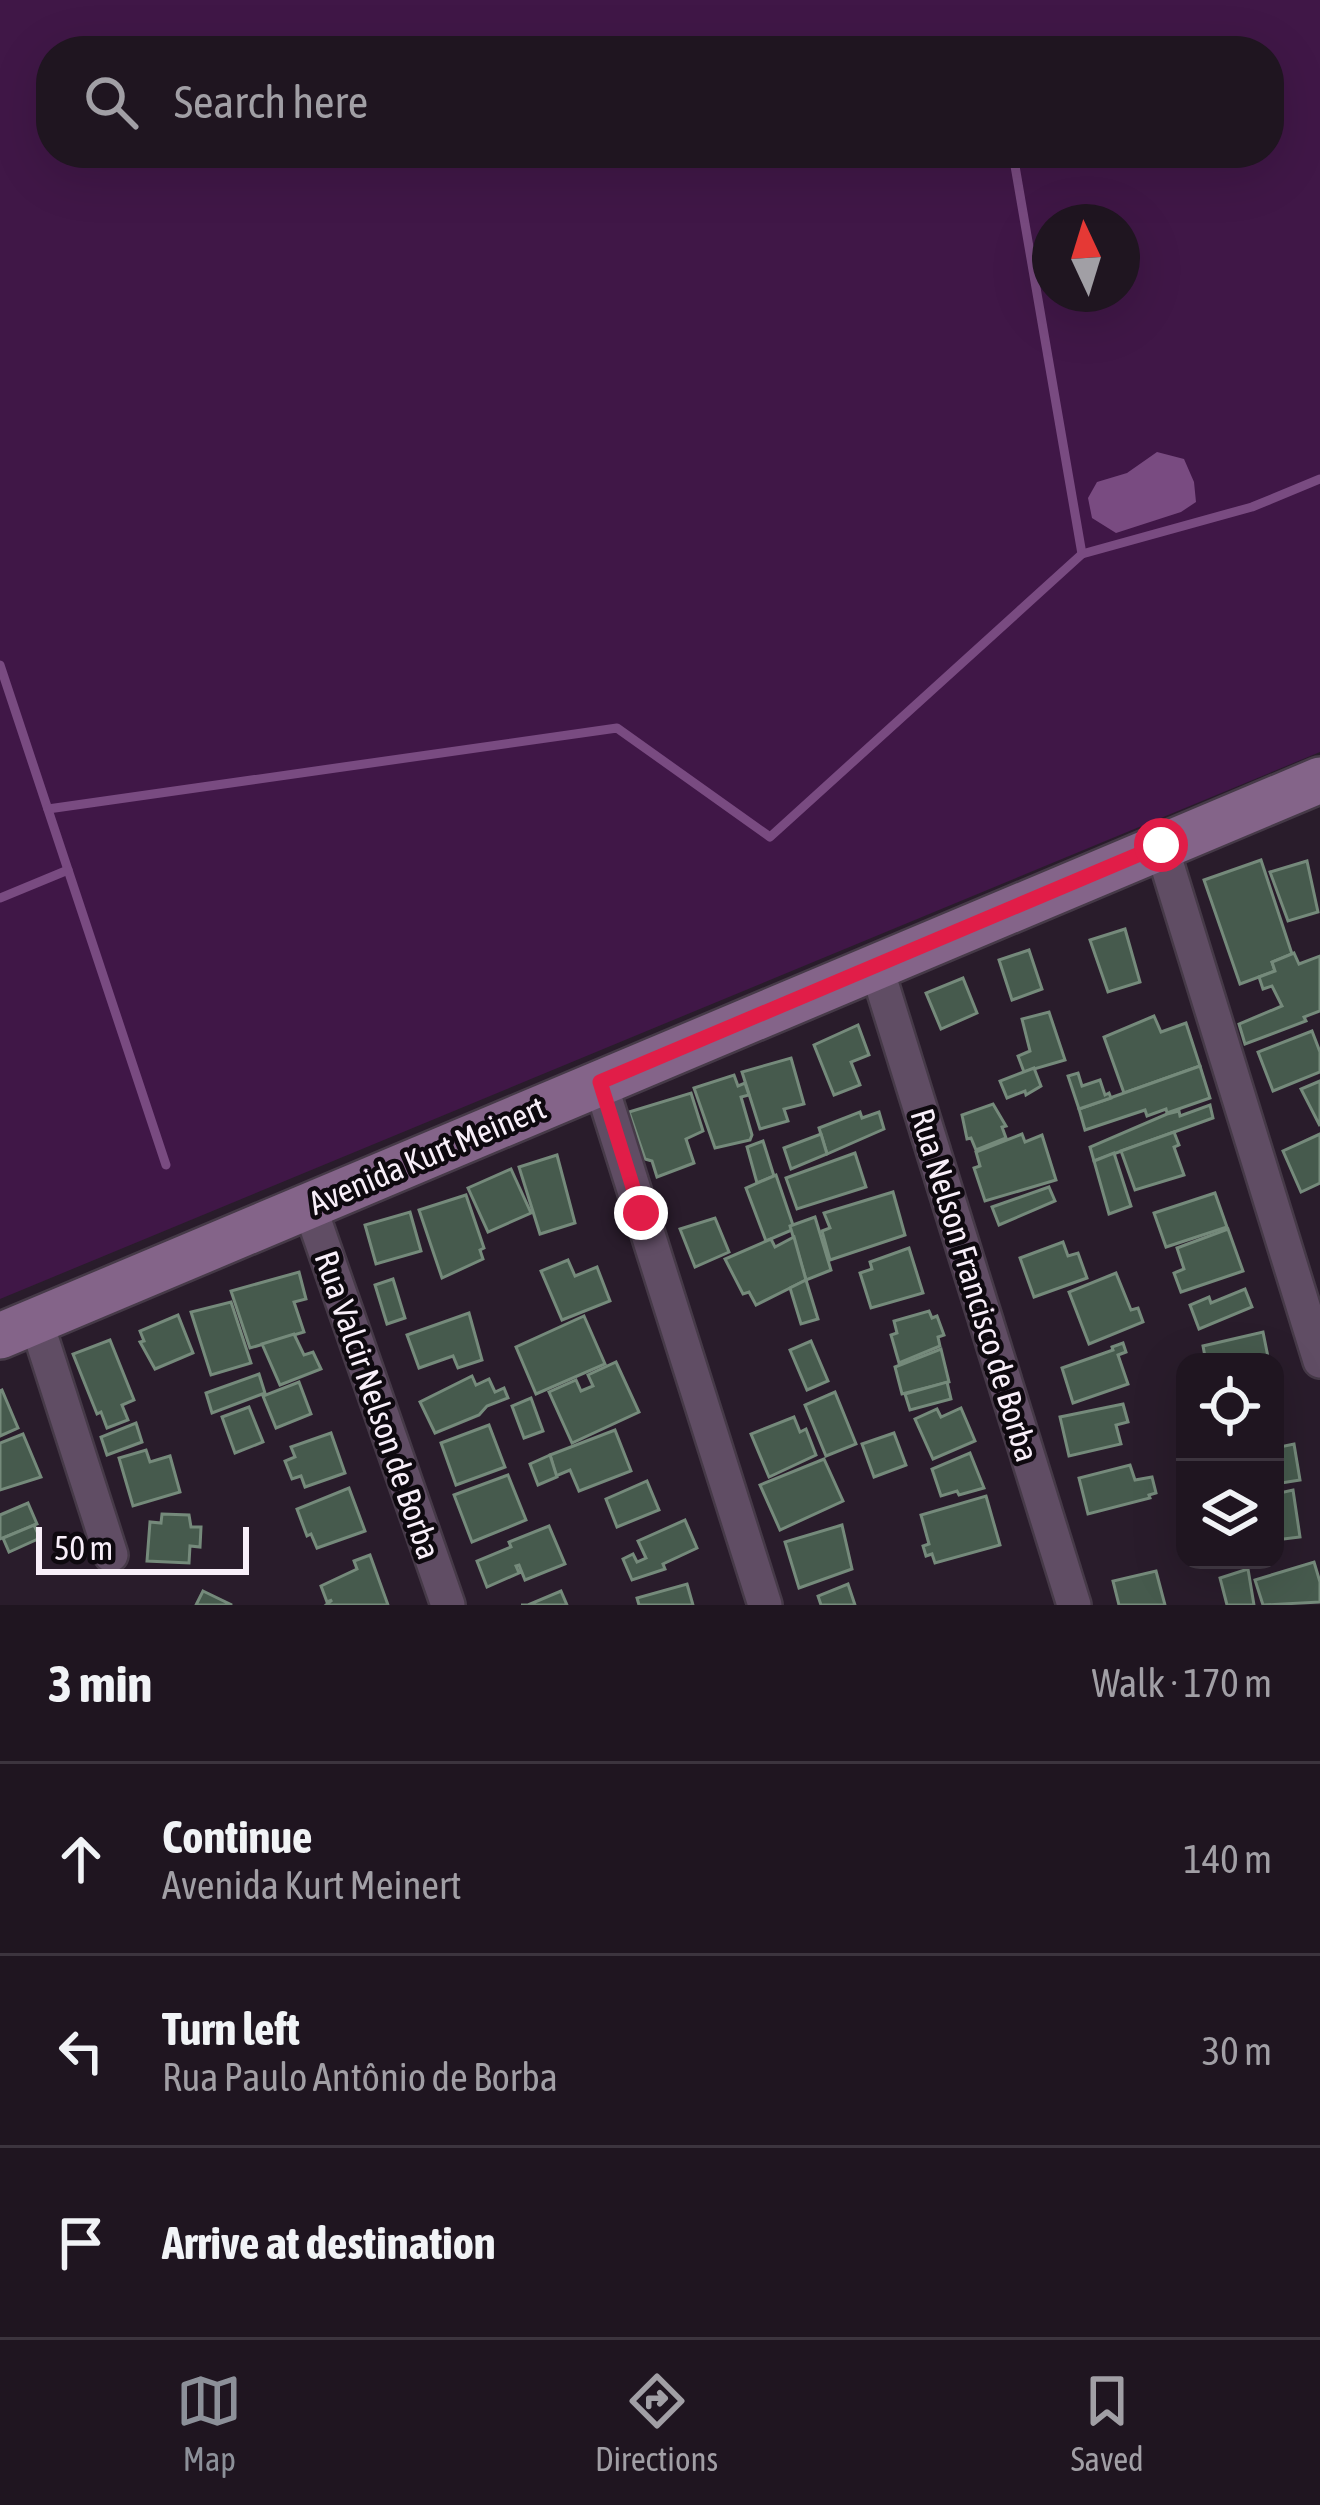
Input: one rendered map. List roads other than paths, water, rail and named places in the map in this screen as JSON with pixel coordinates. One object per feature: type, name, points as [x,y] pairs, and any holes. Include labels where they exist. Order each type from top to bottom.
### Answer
[{"type":"main road","name":"Avenida Kurt Meinert","points":[[18,1328],[1320,780]]},
{"type":"street","points":[[1161,845],[1320,1361]]},
{"type":"street","name":"Rua Nelson Francisco de Borba","points":[[875,966],[1074,1605]]},
{"type":"street","points":[[600,1082],[765,1605]]},
{"type":"street","name":"Rua Valcir Nelson de Borba","points":[[309,1205],[448,1605]]},
{"type":"street","points":[[18,1328],[111,1555]]},
{"type":"waterway","points":[[1015,168],[1082,554]]},
{"type":"waterway","points":[[48,809],[617,728],[770,837],[1082,554],[1252,507],[1320,479]]},
{"type":"waterway","points":[[0,665],[166,1165]]},
{"type":"waterway","points":[[0,898],[68,870]]}]
